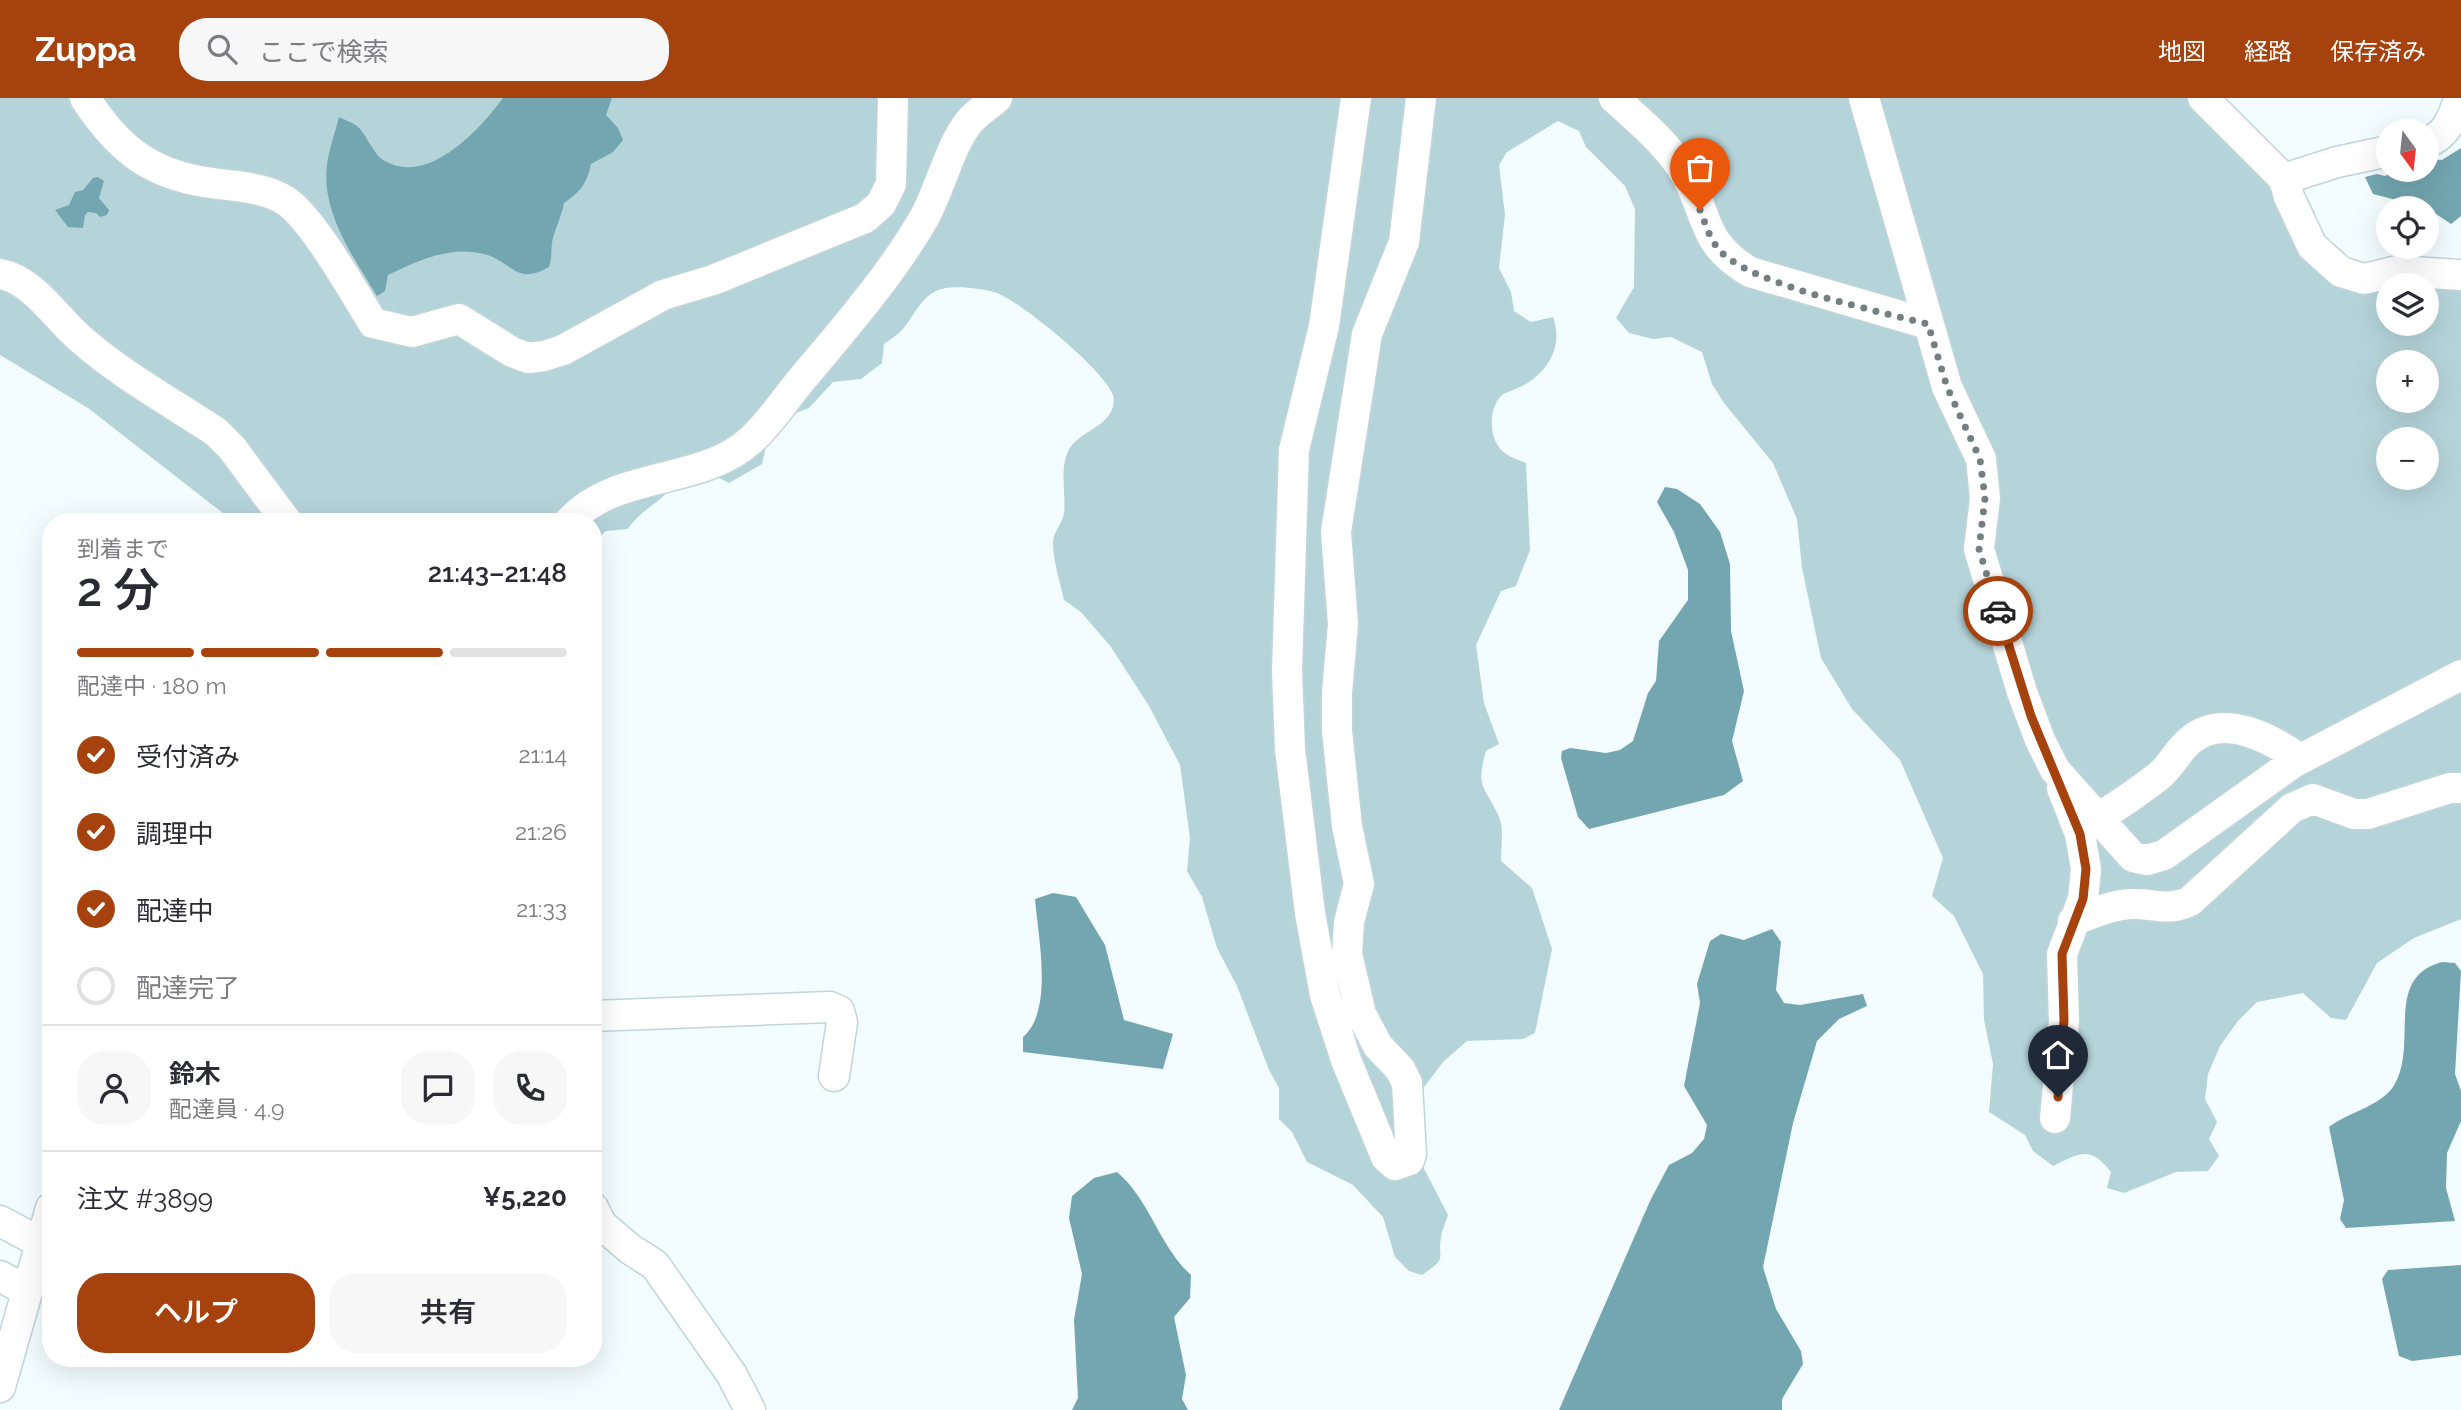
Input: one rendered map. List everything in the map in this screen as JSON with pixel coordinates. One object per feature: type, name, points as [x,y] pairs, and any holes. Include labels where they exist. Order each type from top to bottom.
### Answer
[{"type":"street","points":[[85,98],[131,153],[160,171],[186,181],[245,187],[286,201],[314,232],[373,323],[412,332],[459,319],[512,352],[528,358],[564,351],[663,295],[713,280],[865,218],[881,204],[891,184],[893,98]]},
{"type":"street","points":[[580,513],[592,503],[611,494],[733,454],[752,440],[836,338],[904,248],[924,218],[968,123],[997,98]]},
{"type":"street","points":[[1356,98],[1324,326],[1293,450],[1287,671],[1290,749],[1310,913],[1325,995],[1346,1060],[1386,1157],[1395,1165],[1409,1160],[1411,1154],[1408,1083],[1400,1069],[1378,1046],[1361,1014],[1347,954],[1349,922],[1359,884],[1347,826],[1337,731],[1337,693],[1343,624],[1336,531],[1367,334],[1404,242],[1412,198],[1421,98]]},
{"type":"street","points":[[1614,98],[1652,133],[1681,166],[1710,236],[1732,262],[1763,276],[1928,324]]},
{"type":"street","points":[[1864,98],[1947,387],[1980,459],[1985,498],[1979,549],[2022,692],[2080,834],[2086,869],[2083,899],[2062,954],[2064,1020],[2055,1118]]},
{"type":"street","points":[[2203,98],[2284,178],[2289,197],[2312,246],[2341,272],[2364,279],[2398,271],[2461,275]]},
{"type":"street","points":[[2440,136],[2451,123],[2460,98]]},
{"type":"street","points":[[2284,178],[2376,153]]},
{"type":"street","points":[[0,274],[9,276],[26,287],[94,349],[216,432],[232,448],[280,513]]},
{"type":"street","points":[[2055,770],[2133,858],[2147,860],[2164,855],[2300,759],[2461,675]]},
{"type":"street","points":[[2098,818],[2161,774],[2191,739],[2207,730],[2244,731],[2274,740],[2300,759]]},
{"type":"street","points":[[2073,920],[2110,907],[2132,904],[2180,907],[2190,901],[2292,808],[2313,799],[2354,814],[2368,814],[2450,788],[2461,788]]},
{"type":"street","points":[[602,1016],[830,1007],[839,1011],[842,1022],[834,1076]]},
{"type":"street","points":[[0,1221],[41,1243]]},
{"type":"street","points":[[602,1225],[629,1249],[655,1265],[732,1375],[750,1410]]},
{"type":"street","points":[[0,1387],[7,1334],[27,1291],[42,1240]]},
{"type":"street","points":[[0,1276],[27,1291]]},
{"type":"shaded area","points":[[0,98],[2218,98],[2303,247],[2376,280],[2376,336],[2439,336],[2439,285],[2461,285],[2461,919],[2414,938],[2377,963],[2346,1020],[2331,1018],[2303,993],[2257,1002],[2238,1021],[2220,1046],[2208,1074],[2205,1099],[2217,1122],[2209,1139],[2219,1156],[2208,1171],[2176,1172],[2124,1193],[2107,1188],[2111,1172],[2104,1163],[2091,1155],[2078,1155],[2053,1166],[2033,1151],[2025,1135],[1989,1112],[1993,1064],[1984,1020],[1983,974],[1954,916],[1932,896],[1943,858],[1900,760],[1852,709],[1821,658],[1802,568],[1797,519],[1773,463],[1724,403],[1712,384],[1702,352],[1671,337],[1653,339],[1629,333],[1616,318],[1634,287],[1635,209],[1625,186],[1586,147],[1579,131],[1558,121],[1507,152],[1499,165],[1505,215],[1499,268],[1511,292],[1514,311],[1531,322],[1553,317],[1556,339],[1551,358],[1538,375],[1501,396],[1493,410],[1493,435],[1500,449],[1526,463],[1530,550],[1516,586],[1501,591],[1476,645],[1484,703],[1499,744],[1486,751],[1481,773],[1483,787],[1501,822],[1501,861],[1532,888],[1552,949],[1535,1033],[1523,1039],[1467,1041],[1443,1062],[1418,1095],[1419,1159],[1448,1215],[1442,1234],[1439,1261],[1422,1275],[1409,1271],[1395,1257],[1383,1217],[1353,1185],[1307,1162],[1292,1132],[1279,1119],[1279,1088],[1269,1070],[1237,986],[1217,948],[1202,897],[1187,871],[1190,838],[1180,765],[1149,706],[1111,647],[1081,612],[1064,600],[1053,542],[1064,513],[1065,460],[1078,439],[1107,418],[1114,400],[1099,375],[1083,358],[1023,308],[994,292],[956,287],[936,291],[925,299],[901,331],[884,344],[882,363],[861,379],[833,382],[809,408],[793,414],[786,425],[768,437],[762,464],[729,483],[704,470],[675,480],[667,493],[640,515],[628,529],[606,531],[602,534],[602,513],[223,513],[88,408],[0,355]]},
{"type":"shaded area","points":[[503,98],[612,98],[606,115],[618,128],[623,140],[613,152],[591,164],[582,187],[564,203],[553,239],[549,267],[529,274],[515,271],[484,254],[447,253],[422,260],[388,275],[385,291],[377,296],[341,234],[329,200],[327,165],[339,117],[358,127],[385,161],[402,167],[419,166],[436,160],[467,138]]},
{"type":"shaded area","points":[[2461,148],[2461,216],[2451,224],[2439,216],[2439,196],[2381,196],[2373,194],[2365,177],[2376,174],[2376,182],[2440,182],[2442,160]]},
{"type":"shaded area","points":[[98,177],[104,181],[99,198],[109,210],[107,215],[100,217],[96,213],[88,212],[83,228],[68,227],[55,210],[69,205],[75,192],[83,190],[93,178]]},
{"type":"shaded area","points":[[1665,487],[1677,489],[1700,504],[1720,532],[1730,564],[1731,631],[1744,691],[1732,741],[1743,781],[1724,795],[1589,829],[1578,817],[1561,758],[1562,751],[1570,748],[1606,753],[1620,750],[1633,741],[1648,693],[1656,681],[1659,641],[1688,600],[1688,570],[1674,532],[1657,502]]},
{"type":"shaded area","points":[[1053,893],[1076,897],[1105,945],[1124,1020],[1173,1034],[1163,1069],[1023,1052],[1023,1037],[1033,1025],[1041,992],[1041,952],[1035,899]]},
{"type":"shaded area","points":[[1772,929],[1781,942],[1776,990],[1784,1003],[1800,1005],[1863,994],[1867,1006],[1839,1019],[1817,1041],[1793,1123],[1763,1267],[1776,1309],[1801,1351],[1803,1364],[1782,1399],[1782,1410],[1559,1410],[1650,1201],[1669,1165],[1692,1153],[1704,1139],[1707,1125],[1684,1086],[1700,1003],[1697,984],[1710,941],[1721,934],[1744,940]]},
{"type":"shaded area","points":[[2442,962],[2455,963],[2461,971],[2455,1074],[2461,1091],[2461,1121],[2447,1153],[2446,1188],[2455,1221],[2346,1228],[2340,1219],[2344,1200],[2329,1127],[2380,1099],[2393,1087],[2404,1052],[2407,998],[2413,983],[2424,970]]},
{"type":"shaded area","points":[[1117,1172],[1138,1196],[1171,1251],[1191,1275],[1190,1298],[1174,1317],[1186,1375],[1182,1399],[1188,1410],[1072,1410],[1078,1398],[1074,1320],[1082,1274],[1069,1218],[1072,1196],[1094,1178]]},
{"type":"shaded area","points":[[2461,1265],[2461,1355],[2412,1361],[2399,1356],[2382,1279],[2388,1270]]},
{"type":"way so far","points":[[1700,210],[1710,236],[1719,250],[1732,262],[1750,272],[1928,324],[1947,387],[1980,459],[1985,498],[1979,549],[1998,611]]},
{"type":"route","points":[[1998,611],[2022,692],[2080,834],[2086,869],[2083,899],[2067,935],[2062,954],[2064,1020],[2058,1097]]}]
